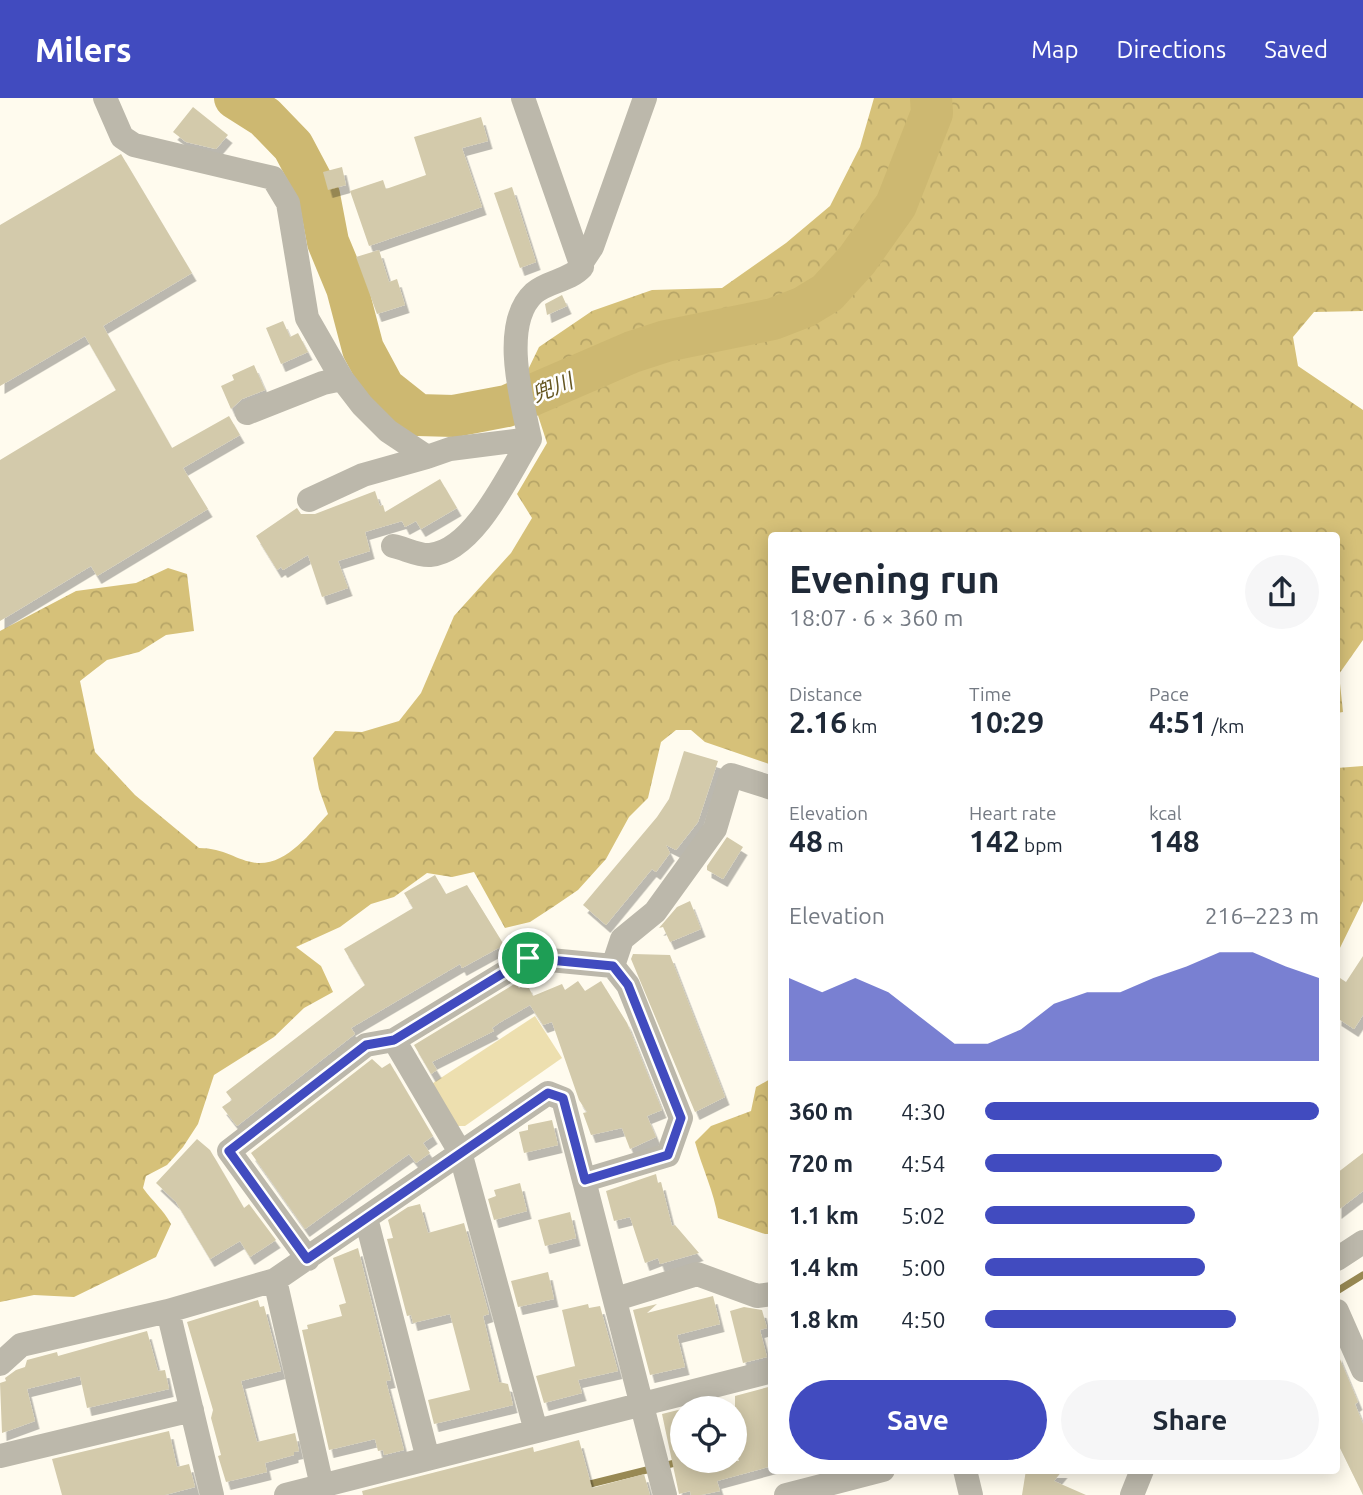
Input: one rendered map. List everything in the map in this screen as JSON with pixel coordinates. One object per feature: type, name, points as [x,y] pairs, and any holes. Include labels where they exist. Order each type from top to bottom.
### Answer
[{"type":"street","points":[[105,98],[122,137],[134,145],[273,178],[288,203],[307,318],[342,379],[388,431],[428,457]]},
{"type":"street","points":[[393,546],[429,555],[457,546],[475,527],[530,439],[516,372],[516,344],[522,315],[534,293],[576,274],[582,268],[523,98]]},
{"type":"street","points":[[582,262],[592,247],[645,98]]},
{"type":"street","points":[[247,413],[323,383],[342,379]]},
{"type":"street","points":[[309,500],[363,475],[450,449],[530,439]]},
{"type":"street","points":[[613,966],[622,939],[655,912],[716,829],[731,775],[768,787]]},
{"type":"street","points":[[307,1259],[229,1151],[366,1045],[394,1040],[528,958],[613,966],[628,985],[681,1118],[668,1155],[585,1180]]},
{"type":"street","points":[[394,1040],[460,1152],[536,1431]]},
{"type":"street","points":[[0,1364],[21,1345],[168,1311],[275,1280],[548,1093],[563,1098],[665,1495]]},
{"type":"street","points":[[366,1218],[428,1458]]},
{"type":"street","points":[[1340,1257],[1363,1242]]},
{"type":"street","points":[[616,1299],[697,1274],[757,1296],[768,1295]]},
{"type":"street","points":[[275,1280],[322,1486]]},
{"type":"street","points":[[168,1311],[212,1495]]},
{"type":"street","points":[[1340,1318],[1363,1370]]},
{"type":"street","points":[[286,1495],[768,1372]]},
{"type":"street","points":[[0,1456],[192,1410]]},
{"type":"street","points":[[786,1495],[867,1474]]},
{"type":"street","points":[[966,1474],[971,1495]]},
{"type":"street","points":[[1132,1495],[1140,1474]]},
{"type":"shaded area","points":[[535,1016],[562,1058],[465,1126],[454,1126],[430,1085]]},
{"type":"green space","points":[[874,98],[1363,98],[1363,311],[1314,312],[1293,337],[1298,366],[1363,410],[1363,640],[1340,673],[1340,532],[768,532],[768,764],[705,742],[691,730],[676,730],[661,742],[648,798],[629,817],[606,859],[578,890],[530,922],[505,928],[474,872],[452,877],[427,873],[394,897],[371,904],[340,927],[296,947],[321,966],[333,992],[304,1008],[274,1037],[214,1075],[198,1124],[183,1147],[167,1165],[146,1176],[143,1188],[171,1224],[156,1257],[74,1297],[34,1295],[0,1302],[0,631],[76,591],[136,583],[168,568],[187,574],[194,631],[166,635],[139,652],[107,660],[80,681],[95,752],[135,795],[199,848],[216,850],[257,863],[278,859],[306,838],[328,814],[319,789],[313,758],[335,731],[362,732],[399,721],[421,693],[454,616],[511,553],[532,518],[517,494],[547,443],[525,376],[539,347],[592,311],[652,290],[722,288],[786,243],[830,206],[860,147]]},
{"type":"green space","points":[[1340,684],[1343,712],[1340,712]]},
{"type":"green space","points":[[1363,766],[1363,901],[1340,948],[1340,768]]},
{"type":"green space","points":[[768,1080],[768,1234],[718,1218],[695,1142],[711,1126],[751,1111],[756,1087]]},
{"type":"building","points":[[193,107],[228,135],[216,149],[186,142],[173,132]]},
{"type":"building","points":[[481,117],[488,141],[462,148],[482,207],[369,246],[350,191],[383,180],[386,189],[426,175],[414,137]]},
{"type":"building","points":[[121,154],[192,273],[103,326],[172,448],[229,416],[240,435],[183,468],[208,509],[97,576],[91,566],[0,621],[0,460],[116,390],[85,336],[0,386],[0,225]]},
{"type":"building","points":[[342,167],[346,185],[328,190],[323,172]]},
{"type":"building","points":[[512,187],[536,262],[520,268],[494,193]]},
{"type":"building","points":[[379,250],[389,282],[397,279],[405,305],[377,314],[356,257]]},
{"type":"building","points":[[562,295],[567,306],[547,315],[545,304]]},
{"type":"building","points":[[283,321],[290,337],[298,333],[308,352],[281,364],[266,328]]},
{"type":"building","points":[[254,365],[265,390],[242,399],[231,409],[221,386],[234,380],[232,375]]},
{"type":"building","points":[[440,479],[457,508],[421,529],[416,521],[405,527],[402,521],[365,532],[370,551],[338,561],[348,588],[322,597],[308,555],[283,570],[281,567],[277,570],[256,536],[297,508],[301,514],[315,514],[375,491],[385,512]]},
{"type":"building","points":[[684,751],[718,761],[698,822],[676,850],[666,845],[670,853],[656,872],[652,869],[606,925],[583,905],[669,799]]},
{"type":"building","points":[[727,837],[743,847],[723,879],[707,870],[707,866]]},
{"type":"building","points":[[435,875],[446,894],[467,885],[504,945],[462,968],[460,964],[351,1028],[355,1034],[237,1126],[222,1107],[232,1100],[226,1092],[365,985],[344,949],[413,908],[404,893]]},
{"type":"building","points":[[690,901],[701,929],[670,942],[663,927],[659,928],[677,907]]},
{"type":"building","points":[[633,954],[670,955],[725,1097],[695,1112],[631,959]]},
{"type":"building","points":[[1363,956],[1363,1015],[1354,1029],[1340,1020],[1340,978],[1346,982]]},
{"type":"building","points":[[578,981],[585,991],[601,981],[627,1023],[662,1110],[647,1116],[656,1137],[630,1149],[622,1128],[591,1135],[583,1113],[587,1112],[579,1100],[552,1022],[543,1025],[530,1005],[492,1028],[494,1031],[432,1062],[437,1070],[431,1074],[414,1045],[516,983],[519,988],[527,984],[533,996],[562,984],[565,990]]},
{"type":"building","points":[[372,1059],[382,1068],[390,1063],[433,1136],[423,1143],[430,1153],[416,1163],[409,1154],[305,1229],[251,1153]]},
{"type":"building","points":[[552,1120],[558,1145],[524,1153],[519,1132],[528,1130],[528,1125]]},
{"type":"building","points":[[197,1139],[210,1150],[244,1208],[249,1204],[276,1240],[250,1257],[240,1241],[210,1259],[176,1202],[156,1183]]},
{"type":"building","points":[[1363,1153],[1363,1191],[1340,1209],[1340,1171]]},
{"type":"building","points":[[656,1174],[658,1183],[661,1182],[672,1226],[675,1225],[699,1253],[660,1264],[658,1258],[645,1263],[630,1217],[614,1221],[606,1191]]},
{"type":"building","points":[[520,1183],[527,1211],[494,1220],[488,1199],[496,1196],[494,1190]]},
{"type":"building","points":[[420,1204],[428,1233],[464,1223],[489,1314],[483,1316],[499,1382],[508,1384],[513,1405],[434,1424],[428,1400],[470,1390],[450,1314],[413,1323],[411,1315],[407,1316],[387,1239],[393,1238],[388,1220],[408,1207]]},
{"type":"building","points":[[570,1212],[576,1238],[545,1246],[538,1220]]},
{"type":"building","points":[[358,1248],[391,1380],[386,1381],[404,1450],[384,1455],[383,1450],[378,1451],[375,1439],[329,1450],[302,1330],[308,1329],[307,1325],[342,1316],[339,1305],[346,1303],[333,1258]]},
{"type":"building","points":[[548,1272],[554,1299],[518,1307],[511,1281]]},
{"type":"building","points":[[713,1296],[720,1324],[677,1335],[685,1367],[650,1375],[633,1310],[657,1304],[647,1313]]},
{"type":"building","points":[[258,1300],[260,1307],[264,1306],[281,1371],[241,1381],[257,1442],[295,1433],[299,1451],[294,1452],[294,1455],[265,1463],[267,1472],[226,1482],[211,1418],[213,1410],[187,1322]]},
{"type":"building","points":[[588,1304],[589,1308],[600,1306],[618,1371],[578,1380],[582,1393],[544,1403],[536,1376],[575,1366],[562,1310]]},
{"type":"building","points":[[744,1307],[762,1310],[767,1328],[760,1330],[767,1357],[743,1363],[730,1311]]},
{"type":"building","points":[[147,1331],[158,1371],[165,1370],[169,1389],[87,1408],[80,1376],[27,1389],[35,1421],[2,1433],[0,1383],[6,1381],[5,1378],[16,1370],[25,1367],[27,1360],[57,1352],[58,1356]]},
{"type":"building","points":[[1340,1359],[1358,1402],[1355,1404],[1363,1424],[1363,1495],[1340,1448]]},
{"type":"building","points":[[768,1387],[768,1467],[747,1473],[747,1396],[735,1396]]},
{"type":"building","points":[[670,1412],[670,1452],[662,1414]]},
{"type":"building","points":[[169,1431],[177,1467],[189,1464],[195,1487],[165,1495],[62,1495],[52,1459]]},
{"type":"building","points":[[579,1440],[592,1488],[644,1474],[650,1495],[363,1495],[362,1491],[533,1447],[534,1452]]},
{"type":"building","points":[[675,1473],[746,1473],[717,1481],[720,1491],[701,1495],[691,1495],[690,1491],[679,1494]]},
{"type":"building","points":[[1025,1474],[1060,1474],[1054,1481],[1086,1495],[1022,1495]]},
{"type":"waterway","name":"兜川","points":[[235,98],[265,117],[293,146],[319,195],[328,242],[347,288],[363,349],[384,388],[418,415],[454,416],[507,406],[632,352],[666,341],[773,319],[804,307],[827,293],[857,260],[896,205],[932,113],[931,98]]},
{"type":"waterway","points":[[1340,1289],[1363,1275]]},
{"type":"waterway","points":[[582,1486],[670,1464]]},
{"type":"route","points":[[528,958],[613,966],[628,985],[681,1118],[668,1155],[585,1180],[563,1098],[548,1093],[307,1259],[229,1151],[366,1045],[394,1040],[528,958]]}]
